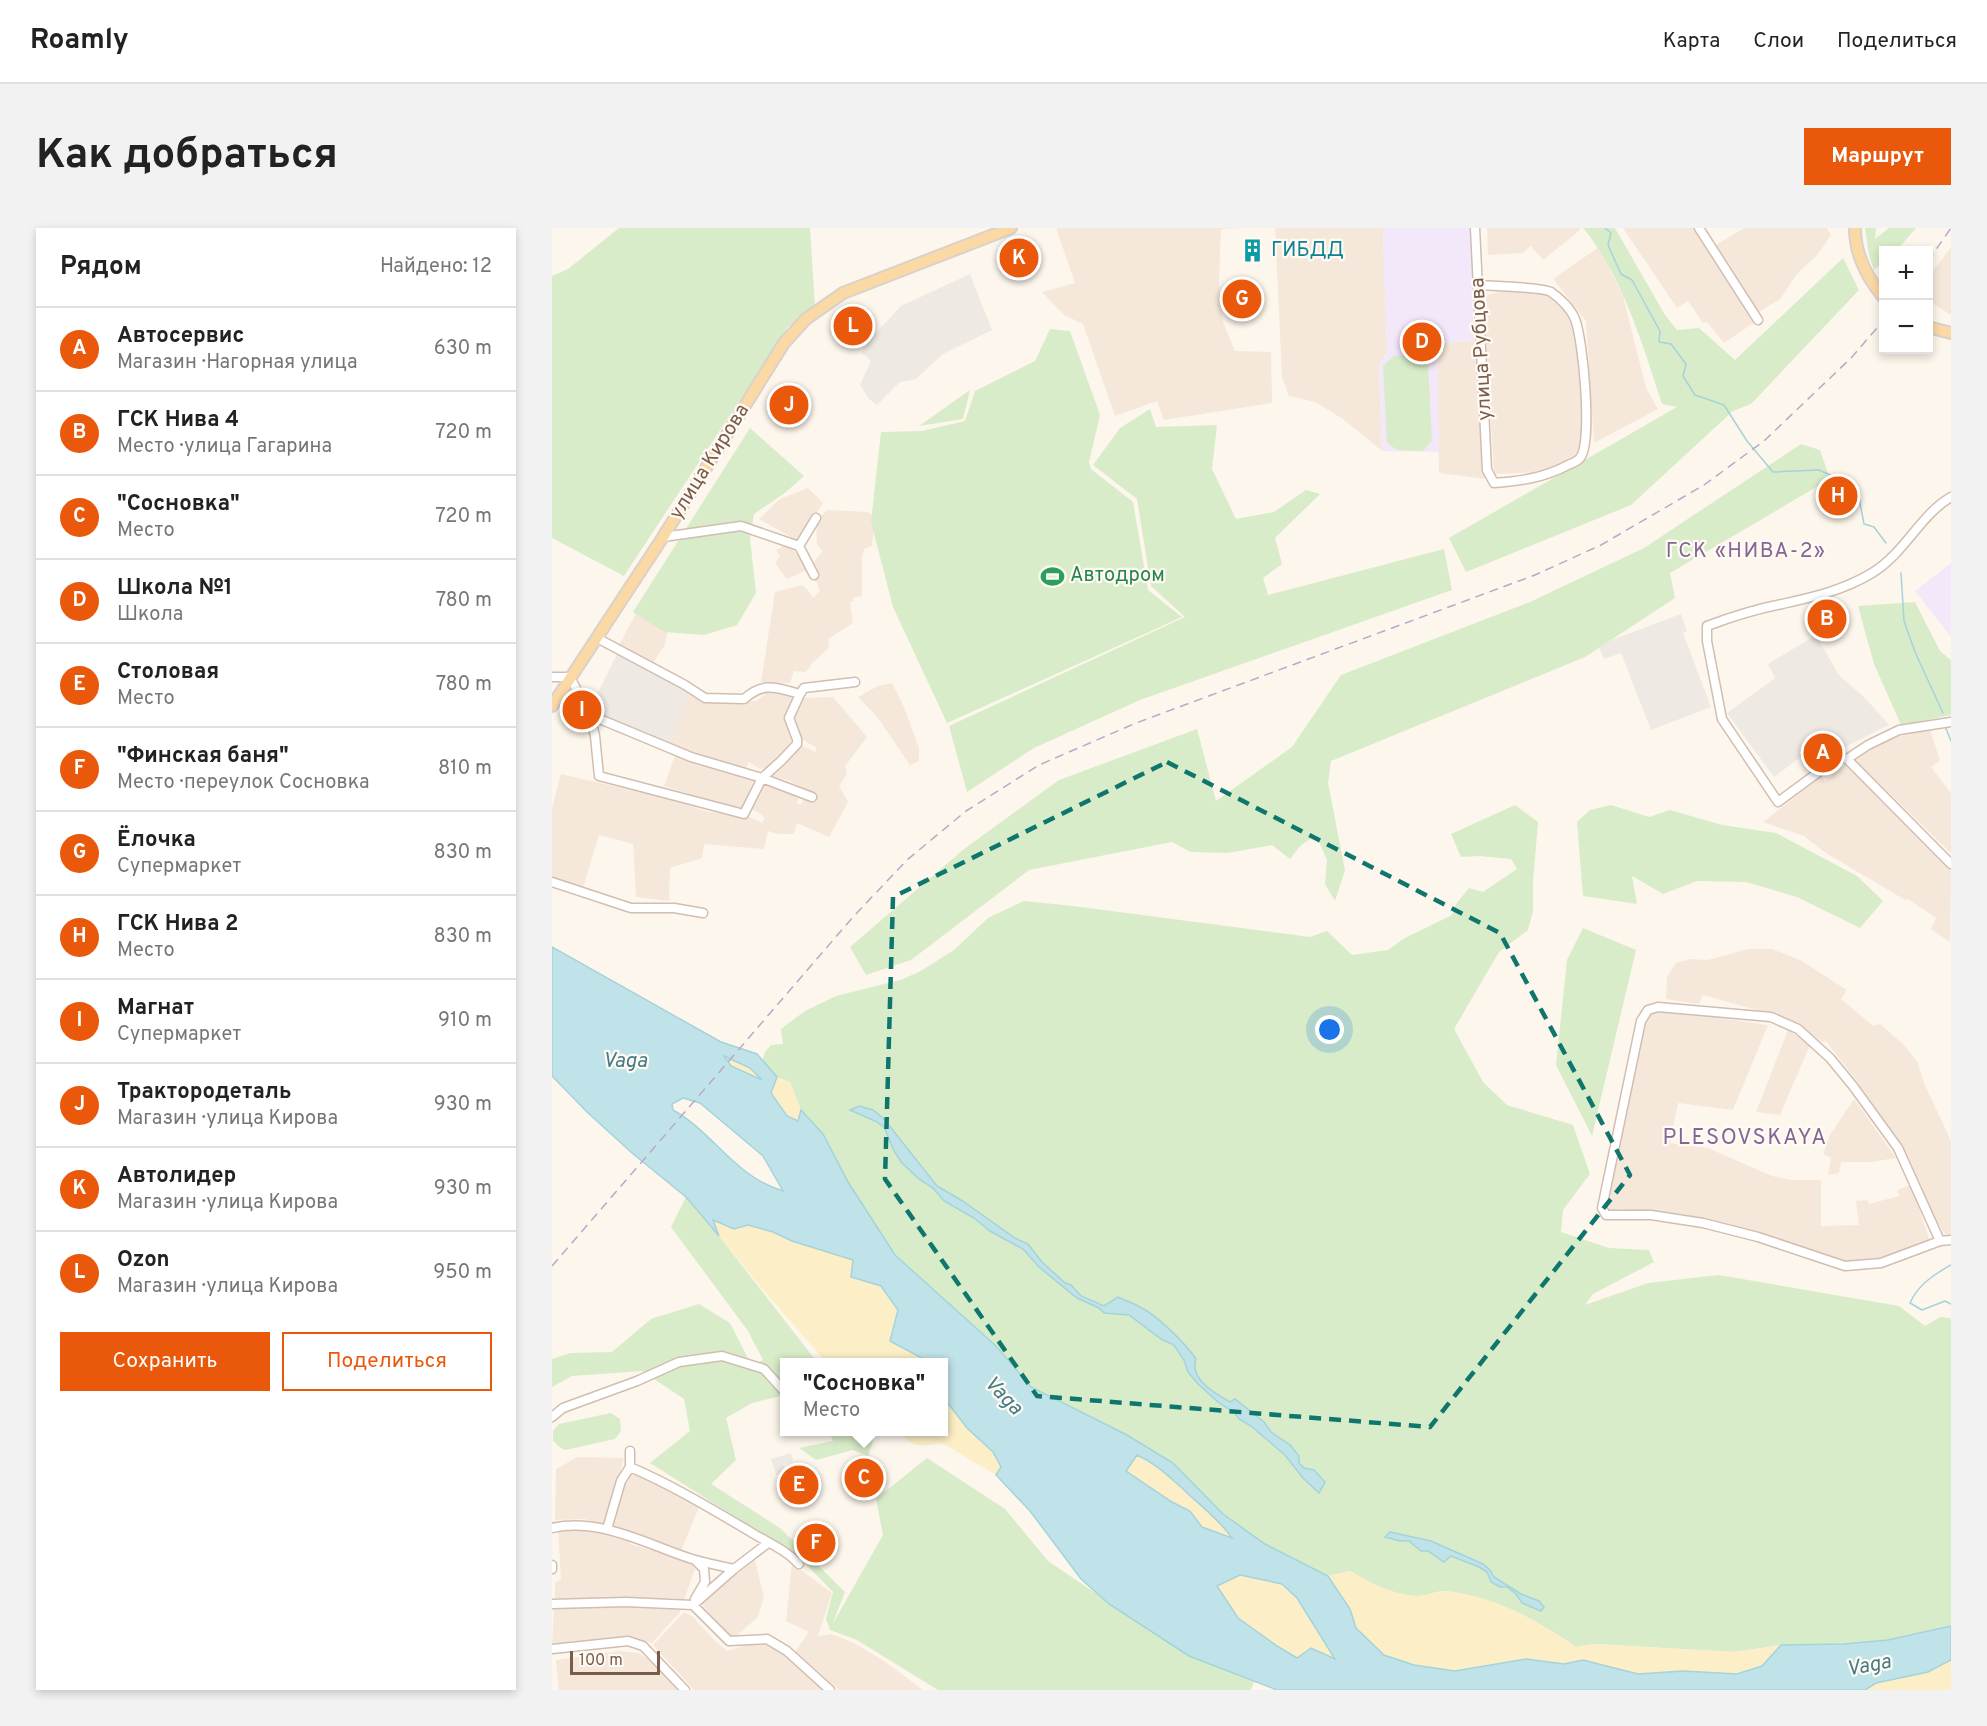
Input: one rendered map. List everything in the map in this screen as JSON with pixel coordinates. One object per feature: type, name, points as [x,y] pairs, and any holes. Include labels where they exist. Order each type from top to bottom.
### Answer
[{"type":"main road","name":"улица Кирова","points":[[552,706],[663,537],[784,343],[806,319],[843,293],[1011,228]]},
{"type":"main road","points":[[1855,228],[1860,259],[1870,280],[1879,292]]},
{"type":"main road","points":[[1933,328],[1951,333]]},
{"type":"street","name":"улица Рубцова","points":[[1475,228],[1487,470],[1494,483],[1553,474],[1579,460],[1585,449],[1586,429],[1579,332],[1574,316],[1564,303],[1549,290],[1479,285]]},
{"type":"street","points":[[1699,228],[1758,320]]},
{"type":"street","points":[[1951,496],[1925,520],[1896,555],[1873,573],[1843,588],[1813,598],[1760,609],[1707,626],[1707,641],[1722,719],[1778,802],[1839,757],[1847,759],[1951,864]]},
{"type":"street","points":[[799,546],[816,518]]},
{"type":"street","points":[[663,537],[741,526],[799,546],[814,574]]},
{"type":"street","points":[[597,638],[675,679],[705,698],[744,699],[754,690],[770,686],[800,694]]},
{"type":"street","points":[[552,677],[570,677],[591,715],[599,776],[744,814],[762,778],[797,744],[789,718],[804,688],[855,682]]},
{"type":"street","points":[[591,715],[691,757],[762,778],[812,797]]},
{"type":"street","points":[[1847,759],[1899,730],[1951,722]]},
{"type":"street","points":[[552,882],[631,908],[674,908],[703,913]]},
{"type":"street","points":[[1940,1241],[1898,1148],[1830,1058],[1798,1029],[1772,1017],[1658,1007],[1648,1010],[1641,1021],[1620,1120],[1602,1208],[1605,1215],[1651,1215],[1703,1223],[1758,1237],[1845,1266],[1881,1263],[1940,1241],[1951,1240]]},
{"type":"street","points":[[552,1417],[563,1408],[637,1381],[680,1362],[722,1356],[764,1369],[780,1387]]},
{"type":"street","points":[[607,1529],[621,1481],[630,1467],[630,1451]]},
{"type":"street","points":[[630,1467],[667,1483],[768,1543],[788,1552],[799,1564]]},
{"type":"street","points":[[552,1527],[585,1526],[607,1529],[695,1560],[734,1569]]},
{"type":"street","points":[[693,1605],[768,1543]]},
{"type":"street","points":[[693,1605],[705,1582],[704,1569],[695,1560]]},
{"type":"street","points":[[552,1604],[626,1602],[693,1605],[729,1641],[767,1639],[787,1652],[830,1690]]},
{"type":"street","points":[[552,1649],[628,1641],[643,1646],[686,1690]]},
{"type":"highlighted area","points":[[1167,762],[1500,933],[1630,1175],[1430,1427],[1037,1396],[885,1179],[893,897]]},
{"type":"shaded area","points":[[1056,228],[1242,228],[1221,229],[1219,282],[1223,322],[1235,351],[1271,352],[1272,403],[1164,420],[1157,401],[1115,416],[1083,324],[1064,315],[1042,292],[1075,283]]},
{"type":"shaded area","points":[[1275,228],[1383,228],[1387,351],[1379,366],[1382,451],[1343,419],[1315,402],[1289,396],[1282,377]]},
{"type":"shaded area","points":[[1383,228],[1472,228],[1477,340],[1437,344],[1439,452],[1382,451],[1379,366],[1387,351]]},
{"type":"shaded area","points":[[1487,228],[1579,228],[1580,230],[1543,260],[1531,246],[1523,253],[1488,255]]},
{"type":"shaded area","points":[[1623,228],[1694,228],[1755,322],[1724,343],[1707,322],[1703,323],[1688,301],[1677,308]]},
{"type":"shaded area","points":[[1744,228],[1827,228],[1831,235],[1818,254],[1797,274],[1780,299],[1759,312],[1716,245]]},
{"type":"shaded area","points":[[1599,247],[1623,296],[1646,388],[1658,409],[1594,443],[1586,321],[1553,279]]},
{"type":"shaded area","points":[[1951,247],[1951,315],[1933,304],[1933,271]]},
{"type":"shaded area","points":[[970,274],[992,330],[943,354],[916,379],[900,382],[877,405],[870,400],[860,385],[871,361],[861,352],[873,336],[901,306]]},
{"type":"shaded area","points":[[1534,290],[1554,294],[1572,316],[1576,329],[1585,408],[1581,410],[1583,425],[1581,455],[1541,472],[1494,474],[1484,309],[1487,295],[1503,291]]},
{"type":"shaded area","points":[[1477,340],[1486,479],[1439,473],[1437,344]]},
{"type":"shaded area","points":[[808,488],[823,503],[798,541],[759,519],[780,499]]},
{"type":"shaded area","points":[[828,510],[868,512],[876,517],[877,524],[872,546],[864,549],[862,558],[862,596],[854,597],[853,602],[850,602],[853,623],[828,639],[829,648],[813,662],[806,672],[794,671],[790,683],[761,682],[775,592],[802,585],[813,598],[820,591],[813,573],[813,563],[823,551],[817,545],[816,520]]},
{"type":"shaded area","points":[[788,543],[809,569],[787,579],[775,563],[780,556],[776,550]]},
{"type":"shaded area","points":[[1951,563],[1951,637],[1915,591]]},
{"type":"shaded area","points":[[637,612],[668,628],[665,645],[653,663],[619,645]]},
{"type":"shaded area","points":[[1681,614],[1687,631],[1683,633],[1711,707],[1651,730],[1621,653],[1604,659],[1598,645]]},
{"type":"shaded area","points":[[1816,635],[1839,675],[1866,699],[1889,725],[1841,749],[1830,735],[1774,777],[1727,713],[1775,678],[1768,664]]},
{"type":"shaded area","points":[[618,652],[690,691],[669,745],[604,719],[590,709]]},
{"type":"shaded area","points":[[892,683],[904,707],[919,748],[919,761],[910,765],[878,718],[858,697],[878,686]]},
{"type":"shaded area","points":[[773,689],[797,695],[791,729],[792,739],[784,753],[772,766],[760,769],[749,762],[746,768],[669,745],[690,691],[737,701],[756,701]]},
{"type":"shaded area","points":[[833,697],[867,737],[845,766],[847,774],[839,786],[848,802],[829,837],[797,823],[794,834],[778,834],[768,831],[764,849],[704,844],[702,858],[670,868],[669,901],[636,897],[633,844],[599,835],[583,888],[552,877],[552,808],[561,774],[669,799],[709,812],[749,817],[762,823],[765,818],[751,809],[763,780],[800,794],[797,803],[800,805],[808,792],[790,781],[769,775],[799,744],[815,752],[817,748],[801,739],[792,715],[800,698]]},
{"type":"shaded area","points":[[1930,730],[1940,760],[1931,767],[1951,793],[1951,853],[1855,760],[1873,743]]},
{"type":"shaded area","points":[[676,753],[754,779],[742,810],[664,786]]},
{"type":"shaded area","points":[[1845,764],[1951,867],[1950,942],[1931,929],[1936,918],[1908,899],[1905,900],[1826,853],[1804,836],[1763,822],[1821,777],[1825,781]]},
{"type":"shaded area","points":[[1748,949],[1772,949],[1800,960],[1847,990],[1841,999],[1873,1026],[1880,1024],[1905,1046],[1918,1063],[1924,1083],[1951,1141],[1951,1236],[1947,1237],[1929,1210],[1908,1156],[1826,1041],[1823,1042],[1792,1022],[1771,1014],[1703,995],[1699,1004],[1666,999],[1667,977],[1676,963],[1691,959],[1708,960]]},
{"type":"shaded area","points":[[1655,1011],[1679,1012],[1768,1025],[1733,1110],[1678,1103],[1670,1143],[1708,1148],[1772,1176],[1792,1180],[1821,1180],[1821,1226],[1859,1225],[1856,1201],[1867,1200],[1869,1204],[1899,1196],[1897,1190],[1911,1185],[1930,1241],[1870,1263],[1846,1265],[1824,1253],[1639,1212],[1622,1209],[1621,1214],[1607,1211],[1606,1204],[1644,1025],[1649,1015]]},
{"type":"shaded area","points":[[1788,1030],[1810,1045],[1780,1115],[1756,1112]]},
{"type":"shaded area","points":[[1854,1099],[1896,1158],[1871,1162],[1841,1162],[1839,1173],[1828,1175],[1831,1158],[1823,1154],[1830,1135]]},
{"type":"shaded area","points":[[791,1453],[793,1461],[783,1464],[785,1473],[776,1475],[771,1459]]},
{"type":"shaded area","points":[[578,1457],[624,1458],[606,1525],[584,1519],[555,1520],[556,1469]]},
{"type":"shaded area","points":[[631,1473],[666,1486],[700,1505],[681,1551],[611,1527],[617,1509],[614,1506],[622,1484],[628,1482]]},
{"type":"shaded area","points":[[583,1528],[609,1533],[628,1539],[630,1544],[689,1561],[695,1569],[684,1600],[674,1598],[580,1602],[555,1598],[555,1582],[561,1580],[558,1530]]},
{"type":"shaded area","points":[[755,1560],[764,1597],[758,1617],[733,1639],[700,1602]]},
{"type":"shaded area","points":[[792,1563],[832,1593],[818,1636],[832,1634],[854,1643],[884,1661],[923,1690],[839,1690],[795,1652],[809,1632],[786,1621]]},
{"type":"shaded area","points":[[626,1604],[676,1607],[681,1611],[652,1643],[639,1639],[552,1647],[554,1606]]},
{"type":"shaded area","points":[[684,1612],[693,1617],[727,1651],[767,1642],[770,1648],[780,1650],[823,1690],[694,1690],[653,1645]]},
{"type":"shaded area","points":[[619,1651],[639,1653],[678,1690],[559,1690],[556,1660]]},
{"type":"green space","points":[[619,228],[810,228],[815,307],[788,327],[624,576],[552,538],[552,276],[568,269]]},
{"type":"green space","points":[[1583,228],[1615,228],[1665,315],[1677,330],[1699,328],[1735,360],[1843,258],[1859,290],[1751,404],[1733,411],[1631,505],[1466,572],[1449,538],[1677,407],[1662,404],[1639,335],[1620,289],[1597,247]]},
{"type":"green space","points":[[1865,228],[1876,228],[1875,239],[1889,228],[1916,228],[1900,246],[1879,246],[1879,266],[1874,270],[1869,256]]},
{"type":"green space","points":[[1050,329],[1070,331],[1100,415],[1089,462],[1091,469],[1133,502],[1148,590],[1182,617],[947,723],[893,607],[871,522],[881,432],[922,431],[965,421],[975,391],[1035,361]]},
{"type":"green space","points":[[1416,355],[1428,363],[1432,441],[1423,451],[1397,450],[1387,443],[1383,366],[1394,356]]},
{"type":"green space","points":[[970,390],[963,419],[919,426]]},
{"type":"green space","points":[[1150,409],[1156,427],[1217,425],[1212,469],[1236,519],[1274,512],[1306,490],[1320,494],[1275,538],[1282,564],[1263,578],[1268,594],[1264,596],[1444,549],[1452,590],[1140,700],[1034,748],[967,792],[949,726],[1185,617],[1151,586],[1137,499],[1093,465],[1120,428]]},
{"type":"green space","points":[[750,428],[804,476],[786,492],[754,514],[750,538],[756,593],[737,625],[704,635],[664,632],[633,612]]},
{"type":"green space","points":[[1801,444],[1820,450],[1830,479],[1670,573],[1675,598],[1585,657],[1331,761],[1328,783],[1345,870],[1335,901],[1325,884],[1327,860],[1316,835],[1300,846],[1290,859],[1272,845],[1228,853],[1191,852],[1172,842],[1029,870],[911,960],[866,975],[850,947],[964,849],[1059,780],[1197,729],[1216,801],[1292,747],[1341,675],[1530,602],[1644,548]]},
{"type":"green space","points":[[1915,602],[1940,651],[1951,660],[1951,715],[1901,725],[1874,664],[1858,606]]},
{"type":"green space","points":[[1515,805],[1538,822],[1533,911],[1528,930],[1499,952],[1454,1029],[1483,1082],[1507,1105],[1573,1125],[1590,1174],[1563,1210],[1561,1232],[1609,1248],[1649,1250],[1654,1262],[1593,1294],[1585,1305],[1648,1283],[1719,1275],[1899,1306],[1925,1326],[1940,1317],[1951,1318],[1951,1626],[1888,1640],[1844,1644],[1781,1645],[1734,1652],[1594,1644],[1576,1647],[1530,1619],[1481,1598],[1445,1591],[1418,1596],[1408,1595],[1374,1584],[1350,1571],[1328,1576],[1265,1544],[1223,1514],[1173,1463],[1127,1435],[1032,1387],[996,1346],[895,1255],[848,1182],[823,1134],[801,1110],[790,1082],[777,1077],[762,1061],[771,1045],[783,1044],[781,1029],[805,1011],[836,996],[900,980],[919,972],[954,950],[988,918],[1024,901],[1310,937],[1327,931],[1352,955],[1388,950],[1403,939],[1452,915],[1456,904],[1469,888],[1483,892],[1517,869],[1511,859],[1461,857],[1451,834]]},
{"type":"green space","points":[[1611,805],[1649,817],[1670,810],[1722,825],[1776,833],[1857,876],[1883,901],[1860,928],[1797,897],[1746,882],[1697,881],[1663,894],[1632,876],[1637,904],[1583,896],[1577,822],[1590,810]]},
{"type":"green space","points":[[1583,928],[1636,950],[1592,1136],[1556,1065],[1567,960]]},
{"type":"green space","points":[[686,1197],[814,1358],[780,1358],[780,1396],[752,1403],[726,1418],[736,1460],[711,1484],[780,1528],[845,1592],[832,1625],[883,1535],[876,1499],[927,1458],[1005,1509],[1048,1561],[1189,1656],[1254,1682],[1251,1690],[938,1690],[857,1640],[830,1630],[826,1619],[833,1592],[799,1557],[650,1463],[690,1431],[684,1399],[642,1371],[572,1376],[552,1387],[552,1359],[570,1353],[612,1352],[651,1319],[699,1304],[730,1323],[752,1366],[763,1360],[748,1331],[671,1227]]},
{"type":"green space","points":[[611,1413],[620,1419],[621,1431],[615,1439],[565,1450],[553,1440],[553,1431],[559,1424]]},
{"type":"green space","points":[[831,1436],[875,1436],[868,1456],[853,1450],[816,1460],[799,1448],[833,1441]]},
{"type":"sand","points":[[723,1056],[750,1068],[764,1081],[731,1066]]},
{"type":"sand","points":[[777,1077],[790,1082],[801,1110],[798,1122],[787,1117],[770,1093]]},
{"type":"sand","points":[[712,1219],[734,1229],[748,1225],[773,1232],[792,1241],[853,1260],[852,1277],[881,1286],[898,1311],[890,1341],[921,1358],[823,1358],[719,1236]]},
{"type":"sand","points":[[948,1403],[967,1428],[993,1452],[1001,1467],[996,1475],[942,1443],[922,1446],[911,1443],[903,1436],[948,1436]]},
{"type":"sand","points":[[1137,1454],[1163,1469],[1182,1489],[1214,1516],[1233,1538],[1202,1527],[1190,1511],[1172,1502],[1126,1471]]},
{"type":"sand","points":[[1350,1571],[1374,1584],[1408,1595],[1418,1596],[1445,1591],[1481,1598],[1530,1619],[1576,1647],[1594,1644],[1734,1652],[1781,1645],[1762,1666],[1737,1674],[1683,1671],[1638,1674],[1583,1660],[1564,1664],[1526,1659],[1455,1671],[1414,1665],[1384,1655],[1356,1628],[1350,1609],[1328,1576]]},
{"type":"sand","points":[[1240,1575],[1282,1584],[1297,1598],[1336,1660],[1298,1658],[1238,1618],[1217,1586]]},
{"type":"sand","points":[[1951,1660],[1951,1690],[1865,1690],[1876,1683],[1928,1672]]},
{"type":"water","name":"Vaga","points":[[552,947],[721,1042],[757,1054],[777,1077],[771,1093],[787,1116],[798,1121],[801,1110],[823,1134],[848,1182],[895,1255],[996,1346],[1031,1387],[1127,1435],[1173,1463],[1223,1514],[1265,1544],[1328,1576],[1350,1609],[1356,1628],[1384,1655],[1414,1665],[1455,1671],[1526,1659],[1564,1664],[1583,1660],[1638,1674],[1683,1671],[1737,1674],[1762,1666],[1781,1645],[1844,1644],[1888,1640],[1951,1626],[1951,1660],[1928,1672],[1876,1683],[1865,1690],[1277,1690],[1189,1656],[1109,1604],[1081,1579],[1030,1511],[996,1475],[1001,1467],[993,1452],[967,1428],[948,1403],[948,1358],[921,1358],[890,1341],[898,1310],[881,1286],[851,1277],[853,1260],[792,1241],[773,1232],[748,1225],[734,1229],[713,1220],[719,1236],[686,1197],[587,1112],[552,1076]],"holes":[[[724,1056],[750,1068],[762,1080],[731,1066]],[[683,1098],[700,1103],[763,1156],[783,1191],[751,1176],[700,1130],[673,1110],[672,1104]],[[1137,1455],[1166,1474],[1221,1524],[1232,1538],[1202,1527],[1190,1511],[1172,1502],[1126,1471]],[[1240,1575],[1282,1584],[1297,1598],[1335,1659],[1311,1648],[1297,1658],[1238,1618],[1217,1586]]]},
{"type":"water","points":[[859,1106],[873,1110],[884,1119],[937,1186],[1015,1238],[1028,1244],[1042,1262],[1081,1296],[1104,1306],[1118,1297],[1135,1304],[1163,1323],[1196,1359],[1196,1373],[1205,1385],[1230,1402],[1235,1399],[1264,1422],[1271,1432],[1290,1445],[1299,1456],[1299,1463],[1304,1468],[1314,1470],[1325,1482],[1319,1493],[1303,1478],[1285,1455],[1198,1384],[1188,1372],[1184,1360],[1174,1345],[1161,1339],[1129,1315],[1104,1313],[1099,1308],[1077,1298],[1039,1267],[1023,1249],[944,1201],[933,1188],[902,1163],[884,1127],[850,1110]]},
{"type":"water","points":[[1390,1532],[1431,1541],[1483,1564],[1494,1577],[1521,1594],[1539,1601],[1544,1607],[1541,1611],[1522,1603],[1507,1587],[1500,1587],[1491,1582],[1487,1572],[1479,1567],[1451,1556],[1444,1562],[1428,1551],[1421,1551],[1409,1541],[1385,1537]]},
{"type":"waterway","points":[[1605,228],[1611,233],[1608,245],[1621,274],[1632,280],[1660,331],[1659,342],[1671,344],[1686,364],[1683,376],[1695,395],[1724,405],[1747,441],[1773,472],[1819,470],[1857,487],[1864,524],[1874,527],[1886,543]]},
{"type":"waterway","points":[[1901,573],[1904,621],[1915,652],[1943,713]]},
{"type":"waterway","points":[[1945,726],[1951,741]]},
{"type":"waterway","points":[[1951,1265],[1927,1281],[1910,1303],[1922,1310],[1945,1301],[1951,1304]]},
{"type":"railway","points":[[1933,254],[1951,228]]},
{"type":"railway","points":[[552,1266],[853,917],[907,860],[966,811],[1039,765],[1136,723],[1535,575],[1601,545],[1704,485],[1764,441],[1851,358],[1879,326]]},
{"type":"place","name":"ГИБДД","points":[[1253,251]]},
{"type":"place","name":"Автолидер","points":[[1019,258]]},
{"type":"place","name":"Ёлочка","points":[[1242,299]]},
{"type":"place","name":"Ozon","points":[[853,326]]},
{"type":"place","name":"Школа №1","points":[[1422,342]]},
{"type":"place","name":"Трактородеталь","points":[[789,405]]},
{"type":"place","name":"ГСК Нива 2","points":[[1838,496]]},
{"type":"place","name":"Автодром","points":[[1052,576]]},
{"type":"place","name":"ГСК Нива 4","points":[[1827,619]]},
{"type":"place","name":"Магнат","points":[[582,710]]},
{"type":"place","name":"Автосервис","points":[[1823,753]]},
{"type":"place","name":"\"Сосновка\"","points":[[864,1478]]},
{"type":"place","name":"Столовая","points":[[799,1485]]},
{"type":"place","name":"\"Финская баня\"","points":[[816,1543]]},
{"type":"district","name":"ГСК «НИВА-2»","points":[[1746,551]]},
{"type":"district","name":"PLESOVSKAYA","points":[[1745,1138]]}]
